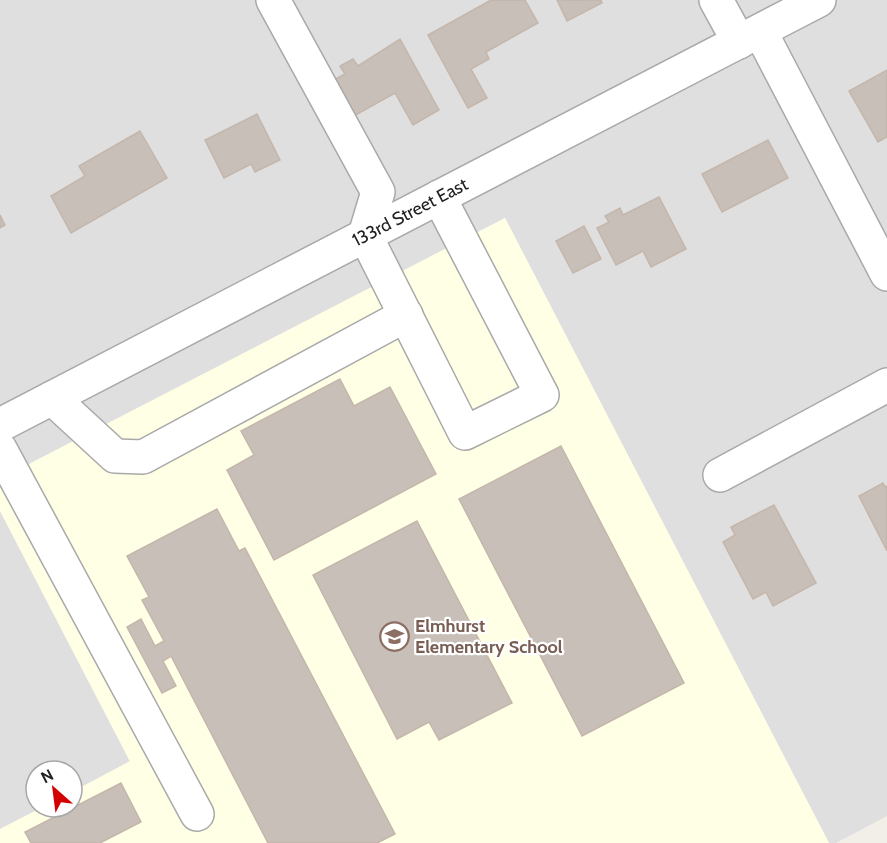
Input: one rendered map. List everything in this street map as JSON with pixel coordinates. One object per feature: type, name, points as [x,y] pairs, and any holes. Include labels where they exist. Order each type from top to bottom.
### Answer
[{"type":"street","points":[[273,0],[378,192],[366,235],[465,433],[542,395],[440,197]]},
{"type":"street","points":[[716,0],[750,36],[887,274]]},
{"type":"street","name":"133rd Street East","points":[[0,425],[819,0]]},
{"type":"street","points":[[52,398],[115,456],[142,457],[405,315]]},
{"type":"street","points":[[720,475],[887,385]]},
{"type":"street","points":[[0,449],[197,814]]},
{"type":"shaded area","points":[[0,0],[887,0],[887,816],[836,843],[829,843],[505,218],[0,479]]},
{"type":"shaded area","name":"Elmhurst Elementary School","points":[[505,218],[829,843],[0,843],[0,829],[24,817],[24,819],[84,819],[84,786],[130,761],[0,511],[0,479]]},
{"type":"shaded area","points":[[0,511],[130,762],[84,786],[84,759],[24,759],[24,817],[0,829]]},
{"type":"building","points":[[491,0],[525,0],[538,23],[486,52],[489,59],[471,69],[487,98],[468,108],[428,35]]},
{"type":"building","points":[[557,0],[601,0],[602,3],[567,21]]},
{"type":"building","points":[[400,39],[439,110],[413,125],[395,93],[352,117],[332,81],[345,74],[340,66],[353,59],[358,66]]},
{"type":"building","points":[[887,70],[887,137],[878,142],[849,91]]},
{"type":"building","points":[[257,114],[280,160],[255,172],[251,164],[224,178],[205,140]]},
{"type":"building","points":[[140,131],[167,178],[71,233],[51,196],[85,176],[79,166]]},
{"type":"building","points":[[768,140],[788,178],[722,212],[702,174]]},
{"type":"building","points":[[659,197],[686,249],[651,267],[643,251],[616,265],[597,228],[609,222],[605,216],[620,208],[623,215]]},
{"type":"building","points":[[0,215],[5,225],[0,228]]},
{"type":"building","points":[[584,226],[601,259],[573,273],[556,241]]},
{"type":"building","points":[[340,379],[354,406],[390,387],[436,474],[274,560],[227,470],[254,455],[241,431]]},
{"type":"building","points":[[561,446],[684,683],[582,736],[459,499]]},
{"type":"building","points":[[883,483],[885,487],[887,486],[887,551],[859,496]]},
{"type":"building","points":[[774,505],[816,583],[773,606],[766,592],[753,599],[723,542],[735,535],[731,527]]},
{"type":"building","points":[[217,509],[239,551],[245,548],[395,834],[377,843],[268,843],[171,656],[163,661],[176,686],[162,693],[127,627],[141,619],[155,646],[164,641],[142,600],[149,597],[127,556]]},
{"type":"building","points":[[417,521],[512,703],[439,740],[429,722],[397,739],[313,575]]},
{"type":"building","points":[[121,783],[141,822],[100,843],[31,843],[25,832],[50,819],[84,819],[84,802]]},
{"type":"place","name":"Elmhurst Elementary School","points":[[394,636]]}]
